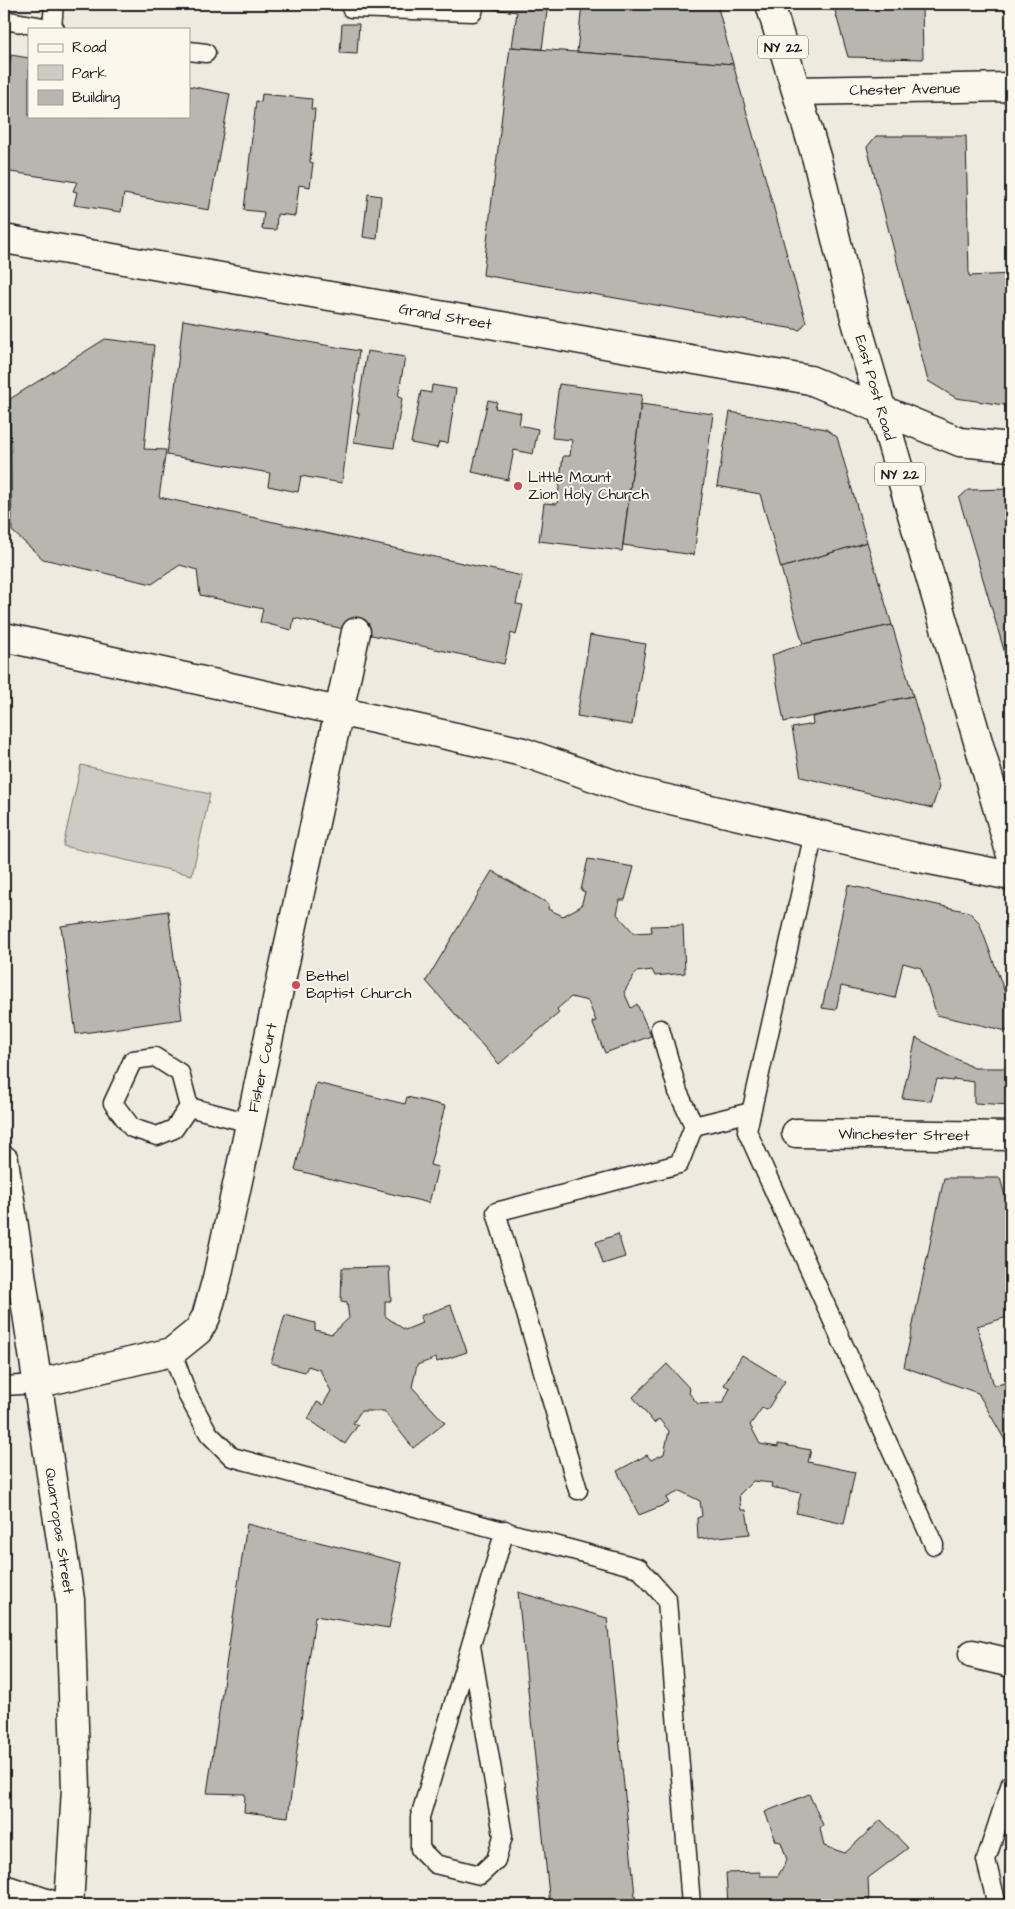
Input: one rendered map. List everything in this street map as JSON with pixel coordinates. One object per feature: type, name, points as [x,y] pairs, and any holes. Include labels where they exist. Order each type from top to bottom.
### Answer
[{"type":"street","name":"East Post Road","points":[[770,4],[797,91],[855,318],[881,410],[1011,855]]},
{"type":"street","name":"Chester Avenue","points":[[797,91],[1011,88]]},
{"type":"street","name":"Grand Street","points":[[4,239],[810,380],[960,442],[1011,447]]},
{"type":"street","name":"Fisher Court","points":[[36,1384],[172,1352],[198,1332],[206,1317],[217,1278],[356,632]]},
{"type":"street","points":[[4,637],[523,752],[633,791],[915,857],[1011,876]]},
{"type":"street","name":"Winchester Street","points":[[796,1133],[1011,1136]]},
{"type":"street","name":"Quarropas Street","points":[[4,1160],[36,1384],[70,1600],[76,1789],[69,1905]]},
{"type":"street","points":[[973,1654],[1011,1663]]},
{"type":"street","points":[[4,1889],[52,1905]]},
{"type":"lane","points":[[4,20],[52,28],[54,4]]},
{"type":"lane","points":[[350,4],[351,8],[474,12],[474,4]]},
{"type":"lane","points":[[814,833],[746,1131],[934,1545]]},
{"type":"lane","points":[[578,1490],[496,1212],[679,1164],[694,1126],[678,1092],[660,1029]]},
{"type":"lane","points":[[155,1057],[180,1074],[189,1106],[174,1129],[157,1136],[132,1128],[113,1103],[133,1060],[155,1057]]},
{"type":"lane","points":[[189,1106],[250,1123]]},
{"type":"lane","points":[[694,1126],[751,1112]]},
{"type":"lane","points":[[172,1352],[188,1396],[209,1434],[232,1457],[639,1568],[667,1600],[691,1905]]},
{"type":"lane","points":[[4,1386],[36,1384]]},
{"type":"lane","points":[[471,1646],[503,1836],[496,1860],[480,1875],[435,1864],[420,1849],[420,1817],[505,1530]]},
{"type":"lane","points":[[997,1905],[986,1860],[1011,1783]]},
{"type":"green space","points":[[81,765],[210,794],[192,875],[63,846]]},
{"type":"building","points":[[485,4],[548,4],[542,49],[512,47],[517,12],[484,8]]},
{"type":"building","points":[[582,4],[717,4],[733,64],[577,52]]},
{"type":"building","points":[[833,4],[922,4],[923,59],[848,57]]},
{"type":"building","points":[[342,24],[359,24],[357,54],[340,53]]},
{"type":"building","points":[[510,47],[733,64],[806,322],[800,330],[483,275]]},
{"type":"building","points":[[11,55],[28,58],[28,118],[190,118],[190,86],[230,94],[209,210],[124,194],[121,212],[74,205],[77,192],[73,191],[77,182],[4,171],[4,103]]},
{"type":"building","points":[[262,94],[312,99],[311,109],[315,109],[310,162],[313,163],[310,187],[299,185],[295,216],[277,214],[276,230],[262,229],[264,212],[244,210],[256,101],[261,102]]},
{"type":"building","points":[[876,136],[966,136],[969,276],[1011,274],[1011,406],[956,398],[928,381],[867,147]]},
{"type":"building","points":[[368,194],[381,196],[377,239],[363,237]]},
{"type":"building","points":[[183,320],[359,351],[342,483],[301,476],[298,492],[268,486],[270,473],[167,455]]},
{"type":"building","points":[[105,339],[154,345],[144,449],[166,450],[159,497],[522,576],[516,604],[523,605],[516,635],[511,633],[504,664],[294,618],[292,630],[260,622],[263,609],[200,595],[197,570],[180,565],[152,584],[43,559],[12,531],[10,399]]},
{"type":"building","points":[[367,351],[405,357],[398,397],[402,398],[394,448],[354,442]]},
{"type":"building","points":[[559,384],[642,395],[622,551],[539,541],[544,503],[557,504],[563,456],[570,456],[572,440],[552,438]]},
{"type":"building","points":[[432,385],[456,389],[448,443],[439,442],[437,448],[411,443],[421,391],[431,393]]},
{"type":"building","points":[[488,400],[497,402],[495,408],[521,413],[519,425],[538,429],[533,454],[514,450],[508,480],[472,472]]},
{"type":"building","points":[[641,404],[713,414],[694,555],[623,545]]},
{"type":"building","points":[[730,412],[826,429],[837,437],[867,542],[781,568],[760,494],[717,486]]},
{"type":"building","points":[[1011,489],[1011,666],[1009,667],[959,498],[968,490]]},
{"type":"building","points":[[867,542],[892,625],[803,644],[781,568]]},
{"type":"building","points":[[892,625],[913,696],[784,722],[772,655],[803,644]]},
{"type":"building","points":[[590,635],[646,644],[632,725],[577,716]]},
{"type":"building","points":[[913,696],[939,787],[932,808],[801,777],[792,728],[813,724],[812,717]]},
{"type":"building","points":[[588,859],[634,867],[625,900],[620,900],[617,914],[634,933],[652,932],[651,926],[683,925],[685,973],[655,976],[652,970],[636,972],[624,992],[631,1008],[637,1004],[651,1036],[605,1053],[592,1022],[596,1021],[588,1001],[571,997],[557,1009],[559,1013],[499,1064],[426,981],[492,871],[549,904],[548,909],[563,916],[581,906],[585,892],[581,890]]},
{"type":"building","points":[[848,885],[969,912],[979,922],[1011,1009],[1011,1032],[937,1015],[921,968],[903,963],[895,998],[841,986],[836,1010],[822,1008]]},
{"type":"building","points":[[168,911],[182,1019],[76,1034],[61,926]]},
{"type":"building","points":[[916,1038],[974,1068],[1011,1068],[1011,1105],[974,1103],[974,1082],[953,1079],[953,1081],[937,1079],[931,1101],[902,1098]]},
{"type":"building","points":[[316,1083],[405,1104],[407,1097],[445,1106],[430,1165],[438,1167],[429,1203],[295,1170]]},
{"type":"building","points":[[944,1178],[1000,1178],[1011,1217],[1011,1316],[977,1326],[994,1386],[1011,1381],[1011,1451],[978,1393],[904,1367]]},
{"type":"building","points":[[618,1234],[625,1257],[603,1264],[596,1242]]},
{"type":"building","points":[[389,1267],[391,1301],[385,1301],[385,1316],[405,1330],[422,1323],[420,1316],[451,1305],[467,1352],[437,1362],[436,1358],[417,1365],[412,1387],[445,1423],[413,1448],[384,1411],[361,1411],[353,1423],[358,1425],[345,1444],[308,1419],[317,1402],[323,1405],[331,1391],[320,1370],[308,1366],[305,1372],[271,1363],[285,1315],[315,1323],[315,1330],[332,1334],[349,1318],[347,1303],[341,1302],[342,1268]]},
{"type":"building","points":[[742,1355],[785,1381],[767,1410],[762,1408],[750,1425],[760,1444],[778,1447],[778,1444],[811,1450],[808,1462],[855,1472],[844,1524],[796,1513],[801,1493],[771,1487],[772,1483],[753,1481],[739,1495],[741,1510],[746,1510],[750,1534],[698,1539],[697,1518],[702,1516],[700,1501],[680,1491],[666,1498],[669,1503],[639,1515],[617,1471],[647,1455],[651,1460],[664,1454],[669,1431],[659,1419],[654,1423],[633,1397],[667,1364],[690,1389],[689,1393],[698,1404],[723,1403],[730,1388],[724,1385]]},
{"type":"building","points":[[247,1524],[402,1563],[389,1628],[315,1616],[288,1817],[244,1812],[245,1794],[207,1793]]},
{"type":"building","points":[[518,1592],[607,1618],[636,1905],[550,1905]]},
{"type":"building","points":[[809,1794],[823,1825],[820,1828],[824,1846],[845,1853],[881,1820],[908,1848],[868,1878],[869,1902],[874,1905],[728,1905],[726,1873],[760,1872],[760,1876],[778,1876],[787,1860],[781,1842],[776,1841],[765,1812]]},
{"type":"place","name":"Little Mount Zion Holy Church","points":[[518,486]]},
{"type":"place","name":"Bethel Baptist Church","points":[[296,985]]}]
